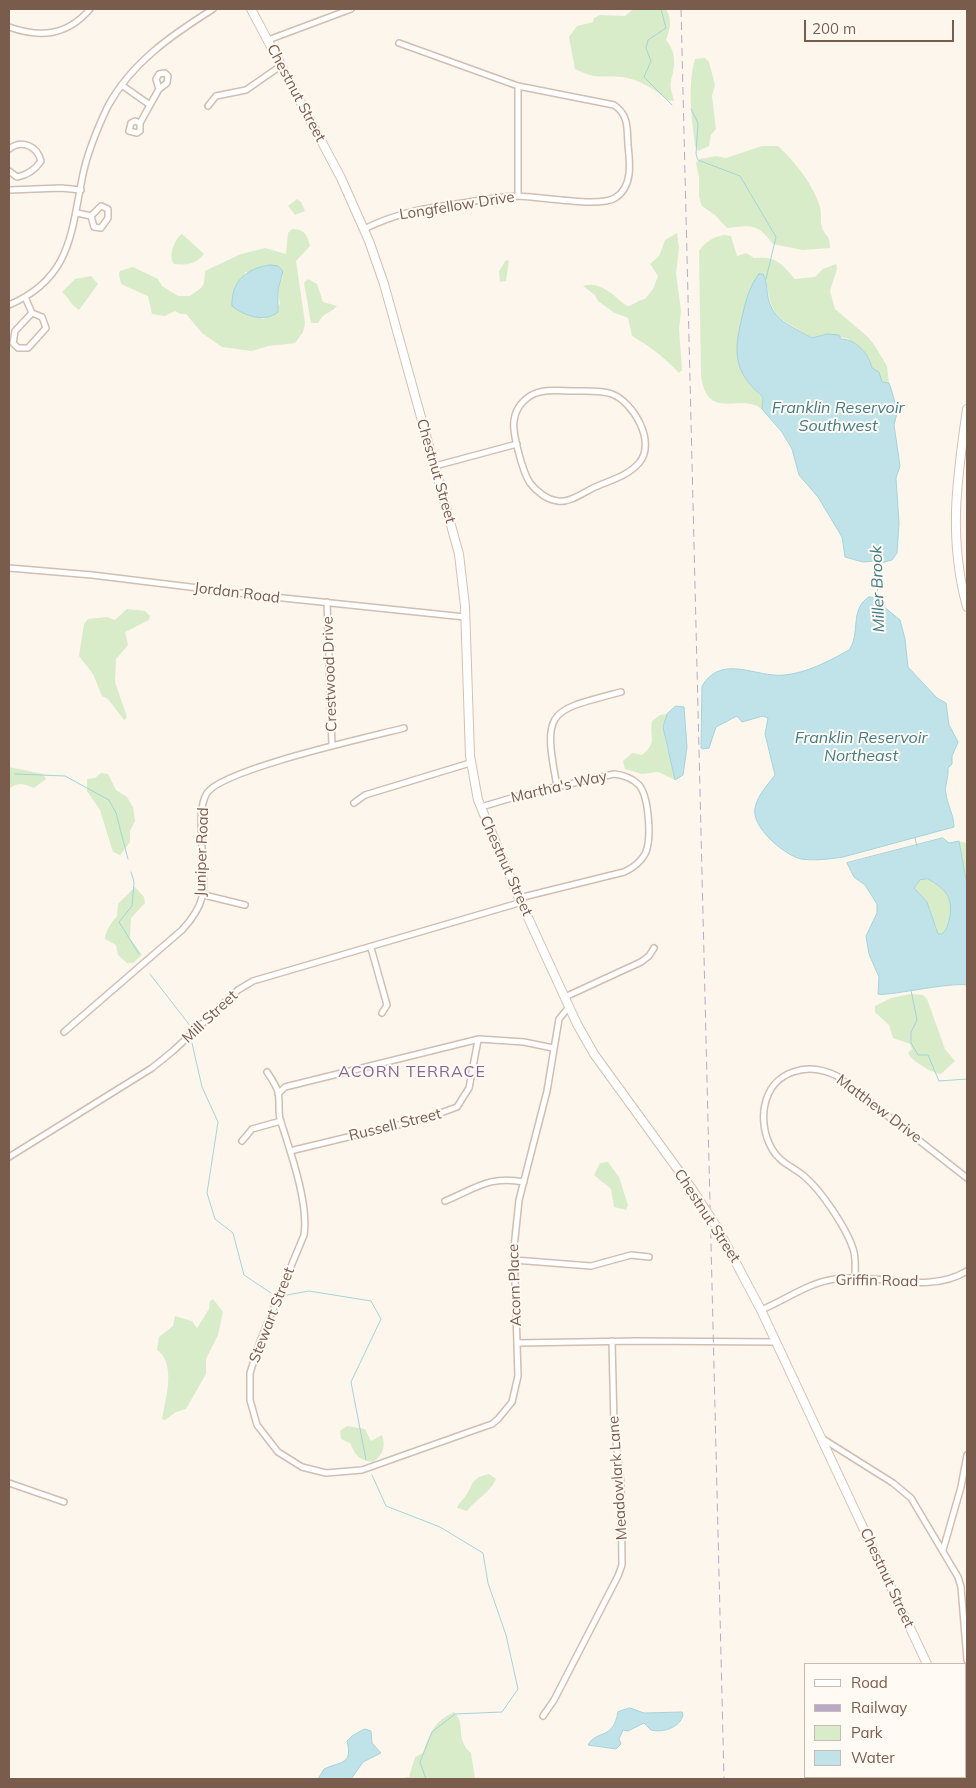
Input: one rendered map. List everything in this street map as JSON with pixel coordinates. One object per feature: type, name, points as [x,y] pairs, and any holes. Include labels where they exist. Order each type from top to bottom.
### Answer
[{"type":"main road","name":"Chestnut Street","points":[[251,9],[337,169],[364,229],[384,284],[459,554],[465,617],[470,763],[481,807],[569,1007],[594,1054],[692,1188],[718,1229],[762,1310],[927,1663]]},
{"type":"main road","points":[[967,409],[955,520],[958,561],[967,607]]},
{"type":"main road","points":[[966,1760],[967,1774]]},
{"type":"street","points":[[9,27],[34,34],[55,33],[71,27],[90,9]]},
{"type":"street","points":[[9,305],[36,290],[62,259],[70,242],[77,213],[83,173],[94,139],[109,105],[145,59],[164,41],[213,9]]},
{"type":"street","points":[[268,40],[351,9]]},
{"type":"street","name":"Longfellow Drive","points":[[364,229],[404,212],[518,196],[598,202],[620,195],[627,185],[630,163],[628,128],[625,116],[618,108],[600,101],[518,86],[399,43]]},
{"type":"street","points":[[208,106],[216,96],[246,90],[282,66]]},
{"type":"street","points":[[123,86],[150,105]]},
{"type":"street","points":[[518,86],[518,196]]},
{"type":"street","points":[[140,124],[159,89]]},
{"type":"street","points":[[9,149],[14,146],[27,145],[39,152],[41,162],[38,167],[25,176],[17,176],[9,171]]},
{"type":"street","points":[[17,176],[17,190]]},
{"type":"street","points":[[9,190],[61,188],[81,190]]},
{"type":"street","points":[[100,206],[108,209],[108,218],[101,228],[94,227],[91,216],[100,206]]},
{"type":"street","points":[[77,213],[91,216]]},
{"type":"street","points":[[25,297],[32,313],[42,317],[46,328],[28,348],[18,348],[13,343],[15,331],[32,313]]},
{"type":"street","points":[[575,391],[600,392],[617,397],[643,426],[646,445],[642,458],[630,471],[574,497],[558,501],[544,496],[529,482],[517,444],[514,420],[521,404],[529,397],[541,392],[575,391]]},
{"type":"street","points":[[435,466],[517,444]]},
{"type":"street","name":"Jordan Road","points":[[9,568],[92,575],[465,617]]},
{"type":"street","name":"Crestwood Drive","points":[[327,602],[332,745]]},
{"type":"street","points":[[557,786],[550,738],[553,721],[570,705],[621,692]]},
{"type":"street","name":"Juniper Road","points":[[64,1032],[194,918],[204,894],[203,802],[212,787],[234,776],[332,745],[404,728]]},
{"type":"street","points":[[354,803],[364,795],[470,763]]},
{"type":"street","name":"Martha's Way","points":[[481,807],[557,786],[614,774],[624,775],[635,782],[644,795],[648,814],[646,849],[637,864],[624,872],[521,900]]},
{"type":"street","points":[[204,894],[245,905]]},
{"type":"street","name":"Mill Street","points":[[9,1157],[152,1068],[174,1051],[243,986],[371,948],[521,900]]},
{"type":"street","points":[[371,948],[387,1005],[382,1013]]},
{"type":"street","points":[[565,997],[641,962],[649,956],[654,948]]},
{"type":"street","name":"Acorn Place","points":[[569,1007],[559,1019],[547,1091],[514,1230],[517,1343],[612,1341],[776,1342]]},
{"type":"street","points":[[278,1094],[285,1087],[478,1040],[524,1042],[553,1048]]},
{"type":"street","name":"Russell Street","points":[[290,1151],[426,1118],[457,1107],[469,1088],[478,1040]]},
{"type":"street","name":"Matthew Drive","points":[[855,1279],[855,1259],[852,1246],[825,1199],[811,1183],[776,1156],[766,1136],[763,1111],[768,1096],[778,1082],[791,1072],[806,1068],[820,1069],[834,1074],[967,1178]]},
{"type":"street","name":"Stewart Street","points":[[268,1072],[278,1094],[281,1121],[306,1221],[304,1235],[261,1339],[250,1373],[250,1400],[257,1425],[278,1452],[302,1467],[326,1473],[362,1470],[492,1424],[509,1408],[514,1394],[518,1376],[517,1343]]},
{"type":"street","points":[[242,1141],[252,1129],[281,1121]]},
{"type":"street","points":[[445,1201],[488,1181],[512,1179],[524,1182]]},
{"type":"street","points":[[514,1260],[591,1266],[631,1254],[649,1257]]},
{"type":"street","name":"Griffin Road","points":[[762,1310],[822,1282],[836,1278],[937,1282],[967,1271]]},
{"type":"street","name":"Meadowlark Lane","points":[[543,1716],[559,1691],[622,1565],[621,1483],[614,1424],[612,1341]]},
{"type":"street","points":[[820,1437],[912,1498],[943,1550],[961,1588],[967,1660]]},
{"type":"street","points":[[943,1550],[961,1486],[967,1456]]},
{"type":"street","points":[[9,1483],[64,1502]]},
{"type":"green space","points":[[633,9],[666,9],[670,17],[669,32],[666,40],[670,45],[673,55],[674,65],[670,85],[674,101],[667,100],[658,92],[640,82],[621,77],[593,76],[575,69],[569,37],[577,26],[593,22],[594,18],[600,15],[625,16]]},
{"type":"green space","points":[[705,58],[709,62],[715,85],[712,96],[716,129],[711,135],[709,146],[698,151],[695,146],[691,80],[695,59]]},
{"type":"green space","points":[[762,146],[778,146],[797,166],[808,182],[820,207],[821,225],[829,240],[830,248],[802,250],[773,244],[763,232],[753,227],[727,228],[715,215],[702,206],[699,197],[699,177],[696,163],[700,159],[716,156],[726,158]]},
{"type":"green space","points":[[297,199],[301,202],[305,211],[295,215],[288,206]]},
{"type":"green space","points":[[292,229],[302,231],[308,238],[310,246],[296,261],[305,323],[303,332],[295,343],[268,346],[252,351],[222,347],[202,333],[186,314],[175,311],[165,316],[152,314],[148,296],[121,284],[120,271],[133,267],[158,279],[162,286],[178,296],[190,296],[201,288],[204,283],[205,271],[241,254],[265,248],[286,254],[288,233]],"holes":[[[245,272],[283,276],[278,290],[280,304],[264,319],[237,310]]]},
{"type":"green space","points":[[677,233],[679,248],[676,273],[681,311],[679,329],[682,370],[679,373],[657,353],[632,336],[628,318],[613,312],[598,301],[595,295],[583,286],[595,285],[601,287],[627,306],[645,299],[653,289],[658,276],[650,264],[659,256],[665,240]]},
{"type":"green space","points":[[182,234],[204,254],[201,258],[190,264],[174,264],[172,261],[173,248]]},
{"type":"green space","points":[[724,235],[731,236],[737,256],[746,253],[754,258],[768,258],[782,265],[795,279],[815,277],[823,269],[836,264],[837,269],[830,291],[835,309],[868,337],[875,346],[887,366],[889,383],[882,382],[849,339],[827,334],[812,338],[779,316],[771,303],[766,279],[758,393],[763,397],[762,409],[744,403],[726,404],[710,398],[704,390],[701,375],[699,251],[710,240]]},
{"type":"green space","points":[[506,260],[509,261],[506,281],[500,282],[499,271]]},
{"type":"green space","points":[[91,276],[98,284],[79,310],[62,292],[75,279]]},
{"type":"green space","points":[[308,279],[317,284],[323,302],[337,306],[322,317],[318,323],[311,323],[304,283]]},
{"type":"green space","points":[[127,609],[145,611],[150,616],[149,620],[125,632],[128,645],[116,659],[115,682],[127,717],[124,720],[108,699],[102,696],[93,674],[79,656],[84,624],[88,619],[107,617],[115,620]]},
{"type":"green space","points":[[667,714],[664,731],[675,780],[658,772],[642,774],[625,769],[623,761],[632,753],[642,755],[650,747],[652,721],[660,715]]},
{"type":"green space","points":[[9,767],[43,774],[46,779],[34,788],[18,784],[9,789]]},
{"type":"green space","points":[[101,773],[108,774],[116,790],[127,797],[133,807],[135,821],[130,831],[130,842],[120,855],[113,852],[100,810],[87,791],[87,779],[95,778]]},
{"type":"green space","points":[[959,841],[967,843],[967,885]]},
{"type":"green space","points":[[928,879],[943,889],[949,898],[950,916],[946,930],[942,934],[938,934],[927,902],[914,888],[920,880]]},
{"type":"green space","points":[[135,887],[144,897],[145,903],[131,918],[130,938],[142,955],[133,963],[127,963],[118,955],[116,945],[105,939],[105,936],[117,916],[118,904]]},
{"type":"green space","points":[[911,994],[923,995],[927,999],[945,1049],[955,1061],[941,1074],[928,1069],[914,1060],[908,1053],[912,1049],[910,1044],[893,1038],[889,1025],[875,1012],[875,1006],[891,998]]},
{"type":"green space","points":[[608,1162],[619,1177],[628,1205],[626,1210],[614,1207],[611,1189],[594,1175],[600,1163]]},
{"type":"green space","points":[[213,1299],[223,1312],[218,1335],[206,1359],[206,1374],[186,1409],[176,1412],[165,1420],[162,1419],[167,1393],[168,1373],[167,1364],[157,1350],[159,1337],[173,1326],[175,1316],[192,1321],[197,1328],[209,1309],[210,1301]]},
{"type":"green space","points":[[347,1426],[365,1429],[371,1441],[382,1435],[383,1450],[373,1462],[361,1459],[350,1443],[341,1439],[340,1431]]},
{"type":"green space","points":[[489,1474],[496,1479],[486,1492],[467,1511],[457,1508],[475,1480]]},
{"type":"green space","points":[[454,1712],[460,1722],[463,1742],[471,1753],[475,1779],[398,1779],[409,1777],[415,1757],[423,1753],[434,1728],[441,1720]]},
{"type":"water","points":[[270,265],[278,266],[283,271],[278,290],[278,312],[261,318],[242,313],[232,306],[234,289],[242,277],[254,269]]},
{"type":"water","name":"Franklin Reservoir Southwest","points":[[759,274],[763,274],[769,301],[781,319],[812,338],[827,334],[839,335],[841,339],[857,344],[865,353],[872,368],[879,372],[882,382],[889,383],[898,409],[894,425],[900,466],[896,478],[899,523],[897,553],[892,560],[877,564],[876,561],[863,562],[845,557],[842,537],[818,497],[799,475],[792,449],[782,432],[762,409],[763,397],[745,378],[740,368],[737,349],[740,326],[745,303]]},
{"type":"water","name":"Franklin Reservoir Northeast","points":[[869,597],[880,598],[883,606],[900,620],[905,639],[908,667],[937,698],[946,703],[949,725],[958,742],[952,756],[952,764],[948,768],[946,788],[954,827],[843,857],[817,860],[801,859],[786,852],[770,839],[758,823],[755,815],[758,798],[775,775],[765,734],[768,718],[763,716],[742,722],[737,716],[716,727],[709,748],[703,749],[701,748],[702,686],[710,676],[719,671],[740,669],[773,675],[793,674],[826,662],[849,650],[854,637],[859,608]]},
{"type":"water","points":[[676,706],[684,707],[687,747],[683,775],[675,780],[663,727],[667,714]]},
{"type":"water","points":[[943,838],[949,843],[959,841],[967,885],[967,985],[878,994],[879,977],[869,954],[866,936],[877,913],[877,904],[865,885],[854,877],[847,863]],"holes":[[[928,879],[946,893],[951,909],[946,930],[942,934],[938,934],[927,902],[914,888],[920,880]]]},
{"type":"water","points":[[630,1708],[644,1713],[682,1712],[683,1715],[681,1720],[670,1729],[655,1731],[651,1730],[644,1723],[628,1731],[623,1730],[619,1739],[621,1744],[616,1749],[588,1745],[596,1737],[609,1731],[616,1721],[618,1712]]},
{"type":"water","points":[[365,1729],[371,1731],[372,1743],[381,1753],[363,1762],[351,1779],[318,1779],[324,1769],[347,1758],[347,1741]]},
{"type":"waterway","name":"Miller Brook","points":[[661,9],[666,28],[648,40],[646,48],[651,61],[644,77],[672,105]]},
{"type":"waterway","name":"Miller Brook","points":[[691,109],[698,123],[696,154],[698,160],[740,176],[776,237],[766,279]]},
{"type":"waterway","name":"Miller Brook","points":[[877,597],[879,564]]},
{"type":"waterway","points":[[15,774],[65,776],[109,800],[116,813],[128,859]]},
{"type":"waterway","name":"Miller Brook","points":[[915,838],[917,846]]},
{"type":"waterway","points":[[131,872],[134,882],[132,906],[119,922],[139,954]]},
{"type":"waterway","points":[[150,974],[191,1027]]},
{"type":"waterway","name":"Miller Brook","points":[[911,990],[917,1020],[911,1032],[911,1043],[918,1055],[928,1055],[939,1081],[967,1079]]},
{"type":"waterway","points":[[192,1043],[202,1087],[218,1122],[207,1193],[215,1219],[233,1233],[244,1275],[271,1293]]},
{"type":"waterway","points":[[287,1295],[309,1291],[371,1301],[381,1319],[351,1382],[366,1460]]},
{"type":"waterway","points":[[372,1475],[386,1506],[440,1527],[483,1553],[488,1583],[506,1635],[518,1689],[502,1712],[455,1714],[432,1732],[420,1762],[426,1779]]},
{"type":"railway","points":[[681,9],[724,1779]]},
{"type":"district","name":"ACORN TERRACE","points":[[412,1072]]}]
